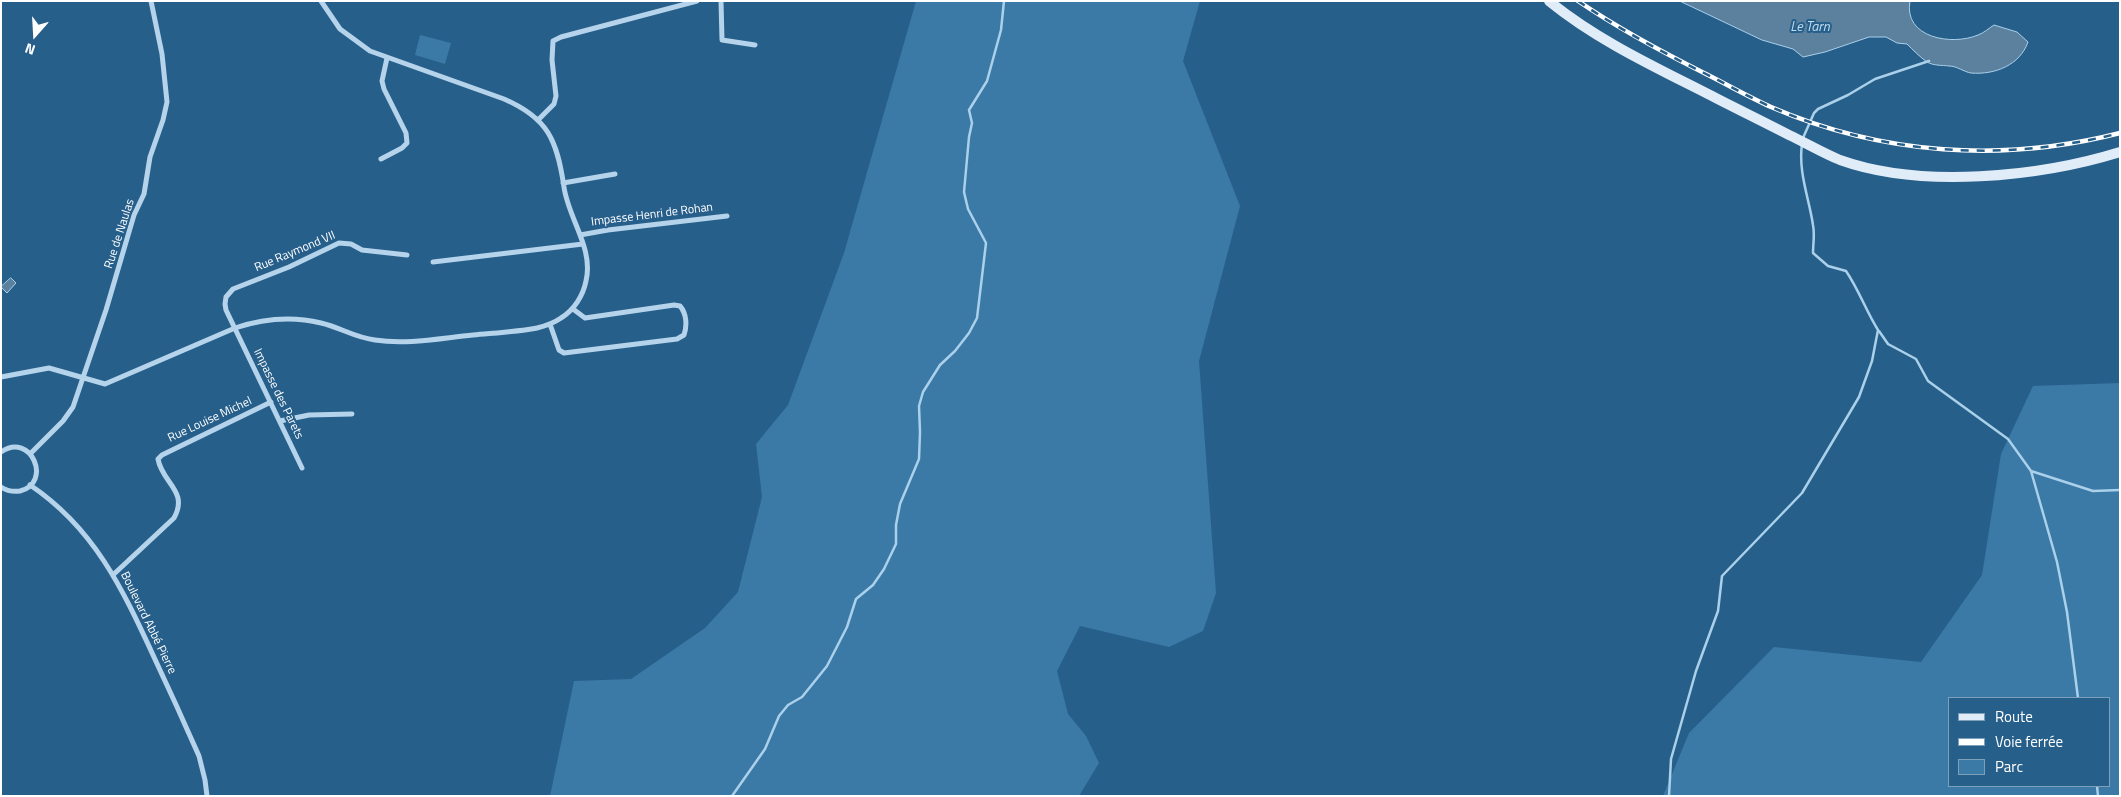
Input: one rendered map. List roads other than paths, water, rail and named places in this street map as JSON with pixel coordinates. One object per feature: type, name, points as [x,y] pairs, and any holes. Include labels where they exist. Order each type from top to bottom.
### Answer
[{"type":"main road","points":[[1549,1],[1586,28],[1628,54],[1840,160],[1898,173],[1954,176],[2013,174],[2052,169],[2089,162],[2120,152]]},
{"type":"street","name":"Rue de Naulas","points":[[30,454],[68,414],[83,379],[134,215],[144,194],[150,157],[165,112],[166,91],[162,54],[151,1]]},
{"type":"street","points":[[1,377],[49,368],[105,384],[235,328],[254,322],[282,319],[302,320],[321,323],[374,340],[408,342],[537,328],[562,318],[572,309],[580,299],[586,281],[588,264],[580,235],[566,199],[555,146],[539,119],[521,106],[504,99],[370,51],[346,34],[330,15],[322,1]]},
{"type":"street","points":[[539,119],[554,104],[556,96],[552,60],[553,42],[570,34],[697,1]]},
{"type":"street","points":[[721,1],[722,40],[755,45]]},
{"type":"street","points":[[381,159],[402,148],[407,142],[406,133],[382,81],[387,58]]},
{"type":"street","points":[[563,183],[615,174]]},
{"type":"street","name":"Impasse Henri de Rohan","points":[[580,235],[727,216]]},
{"type":"street","name":"Rue Raymond VII","points":[[235,328],[225,304],[226,297],[232,289],[289,267],[339,243],[351,244],[362,250],[407,255]]},
{"type":"street","points":[[434,262],[583,244]]},
{"type":"street","points":[[550,324],[559,350],[564,353],[677,339],[684,335],[686,327],[684,310],[680,306],[674,305],[585,318],[572,309]]},
{"type":"street","name":"Impasse des Parets","points":[[235,328],[302,468]]},
{"type":"street","name":"Rue Louise Michel","points":[[114,574],[174,518],[178,510],[180,502],[177,494],[160,468],[158,460],[162,454],[271,402]]},
{"type":"street","points":[[280,421],[309,415],[352,414]]},
{"type":"street","points":[[1,452],[11,447],[18,448],[30,454],[36,466],[34,479],[30,485],[18,491],[11,491],[1,487]]},
{"type":"street","name":"Boulevard Abbé Pierre","points":[[30,485],[44,494],[69,517],[97,550],[114,574],[127,598],[196,749],[203,770],[207,796]]},
{"type":"water","name":"Le Tarn","points":[[1680,1],[1910,1],[1910,14],[1914,23],[1922,31],[1932,36],[1955,40],[1967,38],[1980,34],[1994,25],[2017,32],[2028,42],[2019,57],[2013,62],[1997,70],[1980,73],[1971,73],[1952,66],[1935,65],[1927,62],[1907,44],[1897,43],[1886,37],[1869,37],[1825,52],[1803,57],[1793,49],[1762,40]]},
{"type":"water","points":[[11,278],[16,283],[7,293],[1,287]]},
{"type":"waterway","points":[[732,796],[765,749],[779,716],[788,705],[802,697],[827,666],[847,627],[856,599],[873,585],[884,569],[896,544],[896,525],[900,504],[919,459],[919,406],[923,392],[940,365],[955,351],[969,333],[977,318],[986,243],[968,209],[964,192],[972,123],[969,110],[987,81],[1001,30],[1004,1]]},
{"type":"waterway","points":[[1803,138],[1814,113],[1818,109],[1848,95],[1875,79],[1929,61]]},
{"type":"waterway","points":[[1669,796],[1671,759],[1696,671],[1718,611],[1722,576],[1802,493],[1859,397],[1872,361],[1878,330],[1855,286],[1846,271],[1828,266],[1813,253],[1814,228],[1801,165],[1802,144]]},
{"type":"waterway","points":[[1879,331],[1888,344],[1916,359],[1928,381],[2008,439],[2031,471],[2057,562],[2067,612],[2078,697]]},
{"type":"waterway","points":[[2031,471],[2093,491],[2120,490]]},
{"type":"waterway","points":[[2097,787],[2098,796]]},
{"type":"railway","points":[[1578,1],[1641,40],[1771,107],[1813,123],[1856,136],[1899,144],[1987,151],[2032,148],[2120,133]]}]
